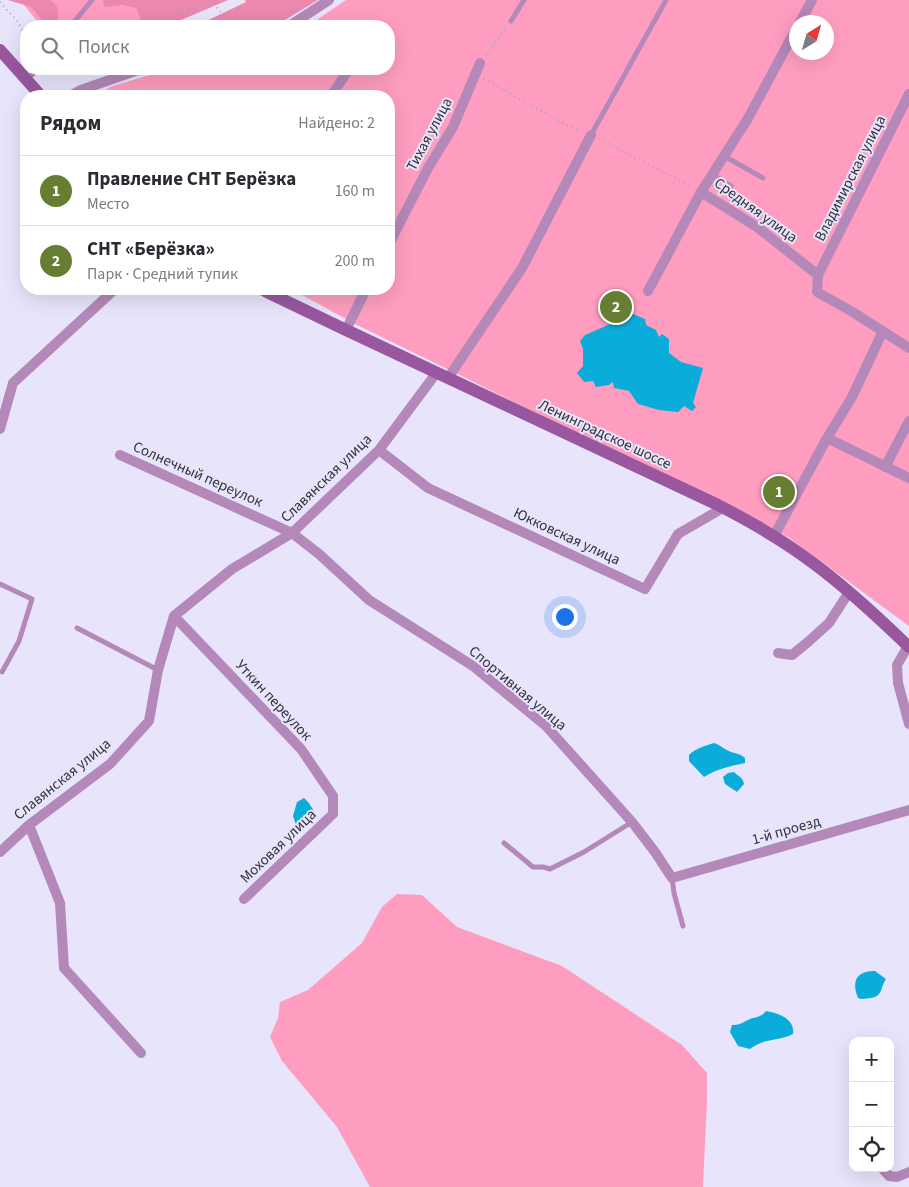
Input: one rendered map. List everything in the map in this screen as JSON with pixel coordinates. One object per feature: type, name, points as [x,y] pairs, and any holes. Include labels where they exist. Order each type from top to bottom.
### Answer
[{"type":"main road","points":[[0,50],[20,72]]},
{"type":"main road","points":[[22,75],[36,90]]},
{"type":"main road","name":"Ленинградское шоссе","points":[[273,295],[723,508],[774,536],[813,562],[909,646]]},
{"type":"street","points":[[298,20],[329,0]]},
{"type":"street","points":[[804,15],[812,0]]},
{"type":"street","name":"Средняя улица","points":[[789,42],[747,120],[701,192],[756,227],[818,275]]},
{"type":"street","name":"Тихая улица","points":[[395,232],[428,168],[453,127],[480,63]]},
{"type":"street","points":[[81,90],[124,75]]},
{"type":"street","points":[[335,90],[345,75]]},
{"type":"street","name":"Владимирская улица","points":[[818,275],[909,94]]},
{"type":"street","name":"Славянская улица","points":[[0,852],[29,825],[110,764],[148,721],[158,670],[174,616],[232,569],[292,534],[379,450],[443,375],[522,268],[591,135]]},
{"type":"street","points":[[648,291],[701,192]]},
{"type":"street","points":[[818,275],[817,292],[907,344]]},
{"type":"street","points":[[0,429],[13,383],[108,295]]},
{"type":"street","points":[[346,330],[363,295]]},
{"type":"street","points":[[774,536],[852,397],[883,331]]},
{"type":"street","points":[[885,467],[909,421]]},
{"type":"street","points":[[828,438],[909,478]]},
{"type":"street","name":"Юкковская улица","points":[[379,450],[428,488],[645,589],[678,534],[723,508]]},
{"type":"street","name":"Солнечный переулок","points":[[120,455],[292,534]]},
{"type":"street","name":"Спортивная улица","points":[[292,534],[319,554],[369,600],[473,666],[546,726],[632,822],[672,878]]},
{"type":"street","points":[[778,654],[792,654],[808,642],[829,623],[849,592]]},
{"type":"street","name":"Уткин переулок","points":[[174,616],[301,749],[333,796],[333,814]]},
{"type":"street","points":[[909,646],[897,665],[897,674],[909,724]]},
{"type":"street","name":"1-й проезд","points":[[672,878],[909,810]]},
{"type":"street","name":"Моховая улица","points":[[244,899],[333,814]]},
{"type":"street","points":[[29,825],[60,903],[64,968],[141,1053]]},
{"type":"street","points":[[886,1172],[889,1176],[897,1177],[909,1172]]},
{"type":"lane","points":[[76,20],[92,0]]},
{"type":"lane","points":[[511,21],[524,0]]},
{"type":"lane","points":[[591,135],[666,0]]},
{"type":"lane","points":[[27,80],[32,75]]},
{"type":"lane","points":[[724,156],[763,178]]},
{"type":"lane","points":[[712,173],[731,186]]},
{"type":"lane","points":[[0,584],[32,599],[20,641],[2,672]]},
{"type":"lane","points":[[77,628],[158,670]]},
{"type":"lane","points":[[504,843],[533,867],[550,869],[584,852],[632,822]]},
{"type":"lane","points":[[672,878],[683,926]]},
{"type":"path","points":[[164,20],[212,0],[228,20]]},
{"type":"path","points":[[0,2],[20,26]]},
{"type":"path","points":[[480,63],[511,21]]},
{"type":"path","points":[[476,75],[566,124],[701,192]]},
{"type":"shaded area","points":[[8,0],[50,0],[57,6],[58,18],[56,20],[42,20],[31,7]]},
{"type":"shaded area","points":[[20,0],[191,0],[140,20],[36,20]]},
{"type":"shaded area","points":[[103,0],[228,0],[181,20],[141,20],[136,8],[122,5],[104,7]]},
{"type":"shaded area","points":[[245,0],[318,0],[285,20],[208,20],[246,2]]},
{"type":"shaded area","points":[[346,0],[909,0],[909,626],[788,537],[357,325],[302,295],[395,295],[395,90],[106,90],[110,87],[149,75],[395,75],[395,20],[317,20]]},
{"type":"shaded area","points":[[397,894],[422,895],[457,927],[562,966],[682,1045],[707,1073],[703,1187],[370,1187],[337,1127],[282,1061],[270,1037],[278,1018],[280,1002],[308,990],[362,943],[382,907]]},
{"type":"water","points":[[633,314],[645,319],[646,325],[656,330],[659,337],[662,334],[669,339],[669,353],[681,362],[703,368],[693,403],[696,407],[692,411],[684,406],[678,412],[659,410],[638,404],[629,391],[614,388],[613,382],[609,385],[596,387],[593,381],[584,382],[577,373],[583,366],[583,349],[580,341],[585,335]]},
{"type":"water","points":[[714,743],[743,756],[745,763],[724,768],[704,777],[689,761],[689,755],[698,749]]},
{"type":"water","points":[[734,772],[742,778],[744,784],[737,792],[725,784],[723,777],[728,773]]},
{"type":"water","points":[[304,798],[316,814],[298,831],[293,816],[297,802]]},
{"type":"water","points":[[875,971],[886,979],[881,991],[875,997],[858,998],[855,988],[856,979],[866,972]]},
{"type":"water","points":[[766,1011],[781,1015],[789,1021],[793,1034],[766,1041],[750,1049],[738,1046],[730,1032],[732,1025],[760,1016]]},
{"type":"place","name":"СНТ «Берёзка»","points":[[616,307]]},
{"type":"place","name":"Правление СНТ Берёзка","points":[[779,492]]}]
